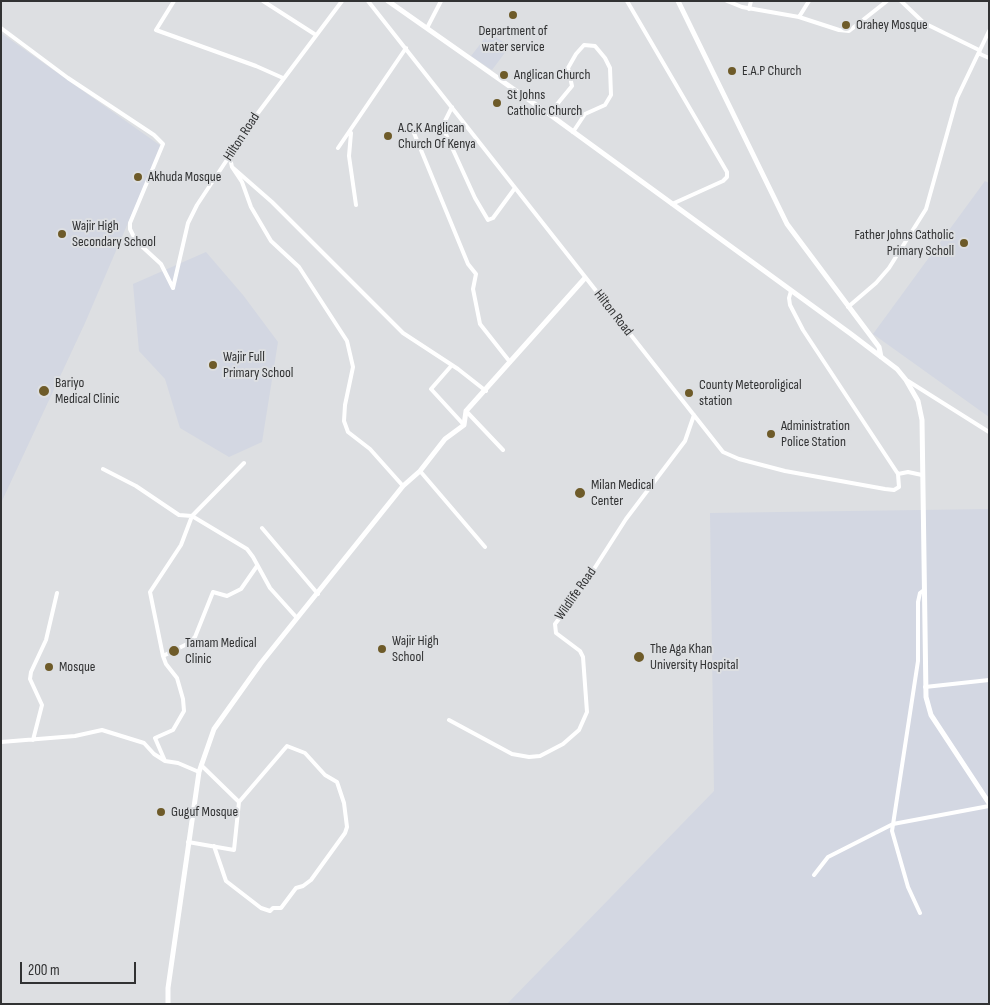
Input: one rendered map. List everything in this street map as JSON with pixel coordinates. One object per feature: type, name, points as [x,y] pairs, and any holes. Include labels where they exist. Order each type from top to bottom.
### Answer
[{"type":"street","points":[[174,1],[156,30],[283,78]]},
{"type":"street","points":[[263,1],[316,35]]},
{"type":"street","name":"Hilton Road","points":[[1,28],[72,80],[154,135],[163,144],[130,223],[130,229],[136,241],[161,264],[173,288],[188,223],[197,205],[230,158],[258,112],[342,1]]},
{"type":"street","name":"Hilton Road","points":[[368,1],[723,452],[738,459],[785,471],[886,489],[894,490],[899,488],[898,474]]},
{"type":"street","points":[[388,1],[573,132],[881,357],[897,369],[913,390],[920,408],[925,687],[931,715],[989,804],[893,824],[828,857],[814,875]]},
{"type":"street","points":[[427,28],[441,1]]},
{"type":"street","points":[[627,1],[727,172],[727,177],[723,181],[672,204]]},
{"type":"street","points":[[678,1],[787,224],[879,347],[881,357]]},
{"type":"street","points":[[727,1],[749,9],[800,17],[839,30],[849,31],[887,1]]},
{"type":"street","points":[[749,9],[751,1]]},
{"type":"street","points":[[800,17],[809,1]]},
{"type":"street","points":[[901,1],[924,23],[979,50],[980,54],[989,58]]},
{"type":"street","points":[[848,307],[876,284],[889,268],[926,209],[957,98],[989,31]]},
{"type":"street","points":[[548,114],[572,86],[568,68],[576,54],[584,45],[594,46],[605,58],[610,68],[611,95],[605,104],[585,114],[573,132]]},
{"type":"street","points":[[338,148],[406,48]]},
{"type":"street","points":[[452,107],[443,125],[444,130],[475,198],[488,220],[493,218],[515,188]]},
{"type":"street","points":[[354,126],[350,136],[349,156],[356,205]]},
{"type":"street","points":[[414,133],[468,264],[476,274],[473,289],[480,324],[510,362]]},
{"type":"street","points":[[230,158],[232,167],[242,182],[251,206],[271,241],[303,273],[347,341],[353,367],[345,405],[344,421],[348,432],[370,450],[403,486]]},
{"type":"street","points":[[232,167],[272,202],[403,333],[452,365],[486,391]]},
{"type":"street","points":[[168,1004],[168,988],[180,916],[188,842],[199,772],[214,729],[298,618],[403,486],[420,471],[445,439],[464,425],[466,410],[486,391],[585,278]]},
{"type":"street","points":[[791,291],[788,298],[790,305],[804,330],[898,474],[908,472],[922,476]]},
{"type":"street","points":[[452,365],[431,390],[464,425]]},
{"type":"street","points":[[906,380],[989,432]]},
{"type":"street","points":[[466,410],[503,450]]},
{"type":"street","name":"Wildlife Road","points":[[449,720],[512,754],[529,757],[540,756],[563,744],[579,730],[587,712],[583,657],[580,651],[556,633],[555,624],[578,594],[626,519],[684,441],[694,415]]},
{"type":"street","points":[[165,762],[155,738],[173,730],[184,711],[180,686],[164,656],[150,592],[184,539],[192,516],[244,463]]},
{"type":"street","points":[[103,469],[136,486],[179,515],[192,516],[247,549],[270,588],[298,618]]},
{"type":"street","points":[[420,471],[485,547]]},
{"type":"street","points":[[262,528],[318,594]]},
{"type":"street","points":[[164,656],[190,643],[195,637],[213,592],[226,596],[236,592],[249,580],[257,566]]},
{"type":"street","points":[[920,913],[906,879],[893,837],[893,824],[918,661],[918,602],[920,593],[924,590]]},
{"type":"street","points":[[33,740],[42,705],[30,679],[31,672],[46,640],[57,593]]},
{"type":"street","points":[[925,687],[989,680]]},
{"type":"street","points":[[1,742],[84,735],[102,730],[144,743],[165,762],[178,763],[199,772]]},
{"type":"street","points":[[188,842],[214,846],[234,850],[239,802],[262,773],[267,771],[278,754],[287,746],[291,746],[305,754],[326,775],[337,782],[344,803],[346,827],[311,880],[303,886],[296,888],[281,908],[273,908],[270,911],[255,904],[226,881],[214,846]]},
{"type":"street","points":[[201,765],[239,802]]},
{"type":"shaded area","name":"Wajir High Secondary School","points":[[1,33],[161,146],[85,323],[1,503]]},
{"type":"shaded area","points":[[492,35],[510,46],[492,70],[471,56],[485,38],[488,41]]},
{"type":"shaded area","name":"Father Johns Catholic Primary Scholl","points":[[985,181],[989,183],[989,417],[873,334]]},
{"type":"shaded area","name":"Wajir Full Primary School","points":[[206,252],[243,295],[278,342],[262,442],[229,457],[180,428],[165,379],[139,351],[133,284]]},
{"type":"shaded area","points":[[989,509],[989,1004],[507,1004],[714,791],[710,513]]},
{"type":"place","name":"Department of water service","points":[[513,15]]},
{"type":"place","name":"Orahey Mosque","points":[[846,25]]},
{"type":"place","name":"E.A.P Church","points":[[732,71]]},
{"type":"place","name":"Anglican Church","points":[[504,75]]},
{"type":"place","name":"St Johns Catholic Church","points":[[497,103]]},
{"type":"place","name":"A.C.K Anglican Church Of Kenya","points":[[388,136]]},
{"type":"place","name":"Akhuda Mosque","points":[[138,177]]},
{"type":"place","name":"Wajir High Secondary School","points":[[62,234]]},
{"type":"place","name":"Father Johns Catholic Primary Scholl","points":[[964,243]]},
{"type":"place","name":"Wajir Full Primary School","points":[[213,365]]},
{"type":"place","name":"Bariyo Medical Clinic","points":[[44,391]]},
{"type":"place","name":"County Meteoroligical station","points":[[689,393]]},
{"type":"place","name":"Administration Police Station","points":[[771,434]]},
{"type":"place","name":"Milan Medical Center","points":[[580,493]]},
{"type":"place","name":"Wajir High School","points":[[382,649]]},
{"type":"place","name":"Tamam Medical Clinic","points":[[174,651]]},
{"type":"place","name":"The Aga Khan University Hospital","points":[[639,657]]},
{"type":"place","name":"Mosque","points":[[49,667]]},
{"type":"place","name":"Guguf Mosque","points":[[161,812]]}]
